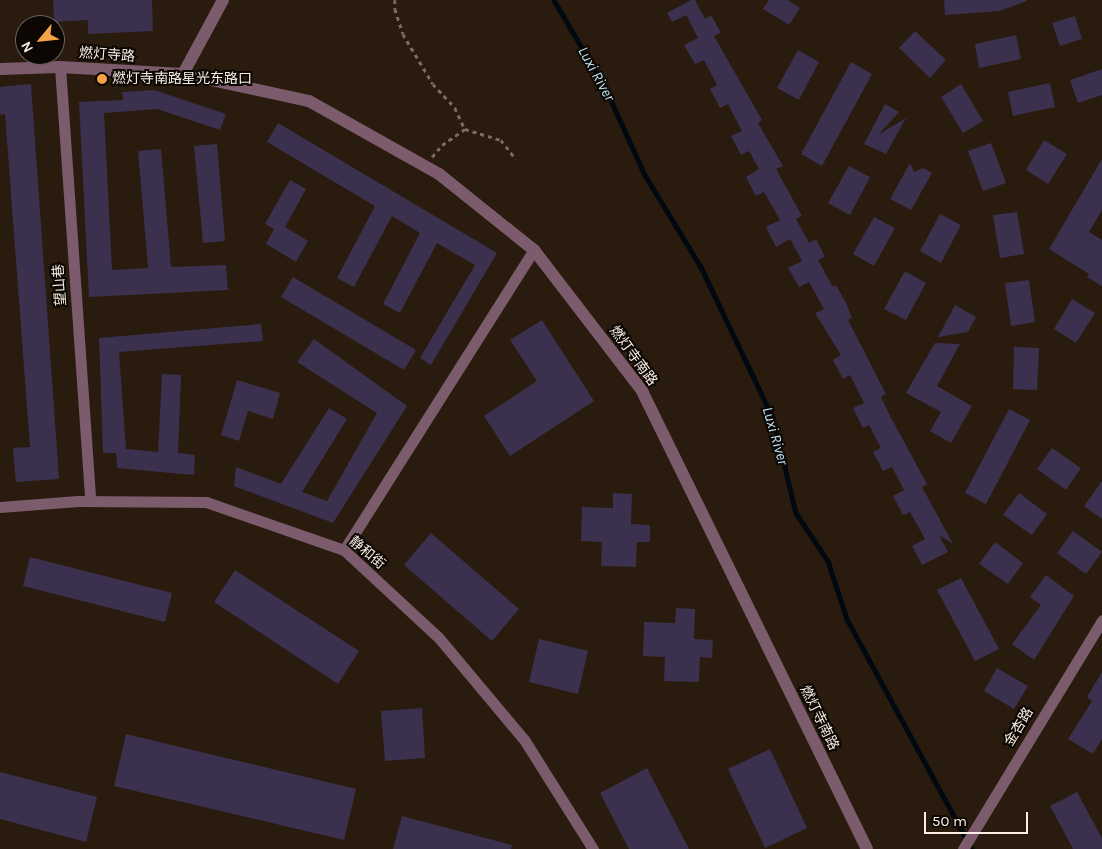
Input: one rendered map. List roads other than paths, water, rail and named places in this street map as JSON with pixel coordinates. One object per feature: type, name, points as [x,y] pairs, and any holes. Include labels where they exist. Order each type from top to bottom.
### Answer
[{"type":"street","points":[[183,74],[223,0]]},
{"type":"street","name":"燃灯寺路","points":[[0,69],[60,67],[183,74]]},
{"type":"street","name":"望山巷","points":[[60,67],[90,501]]},
{"type":"street","name":"燃灯寺南路","points":[[183,74],[310,102],[425,166],[534,250],[642,391],[867,849]]},
{"type":"street","points":[[344,550],[534,250]]},
{"type":"street","name":"静和街","points":[[0,506],[90,501],[206,502],[344,550],[439,638],[526,742],[593,849]]},
{"type":"street","name":"金杏路","points":[[963,849],[1102,620]]},
{"type":"waterway","name":"Luxi River","points":[[554,0],[605,87],[645,175],[701,267],[773,418],[796,513],[828,561],[847,619],[972,849]]},
{"type":"place","name":"燃灯寺南路星光东路口","points":[[102,79]]}]
